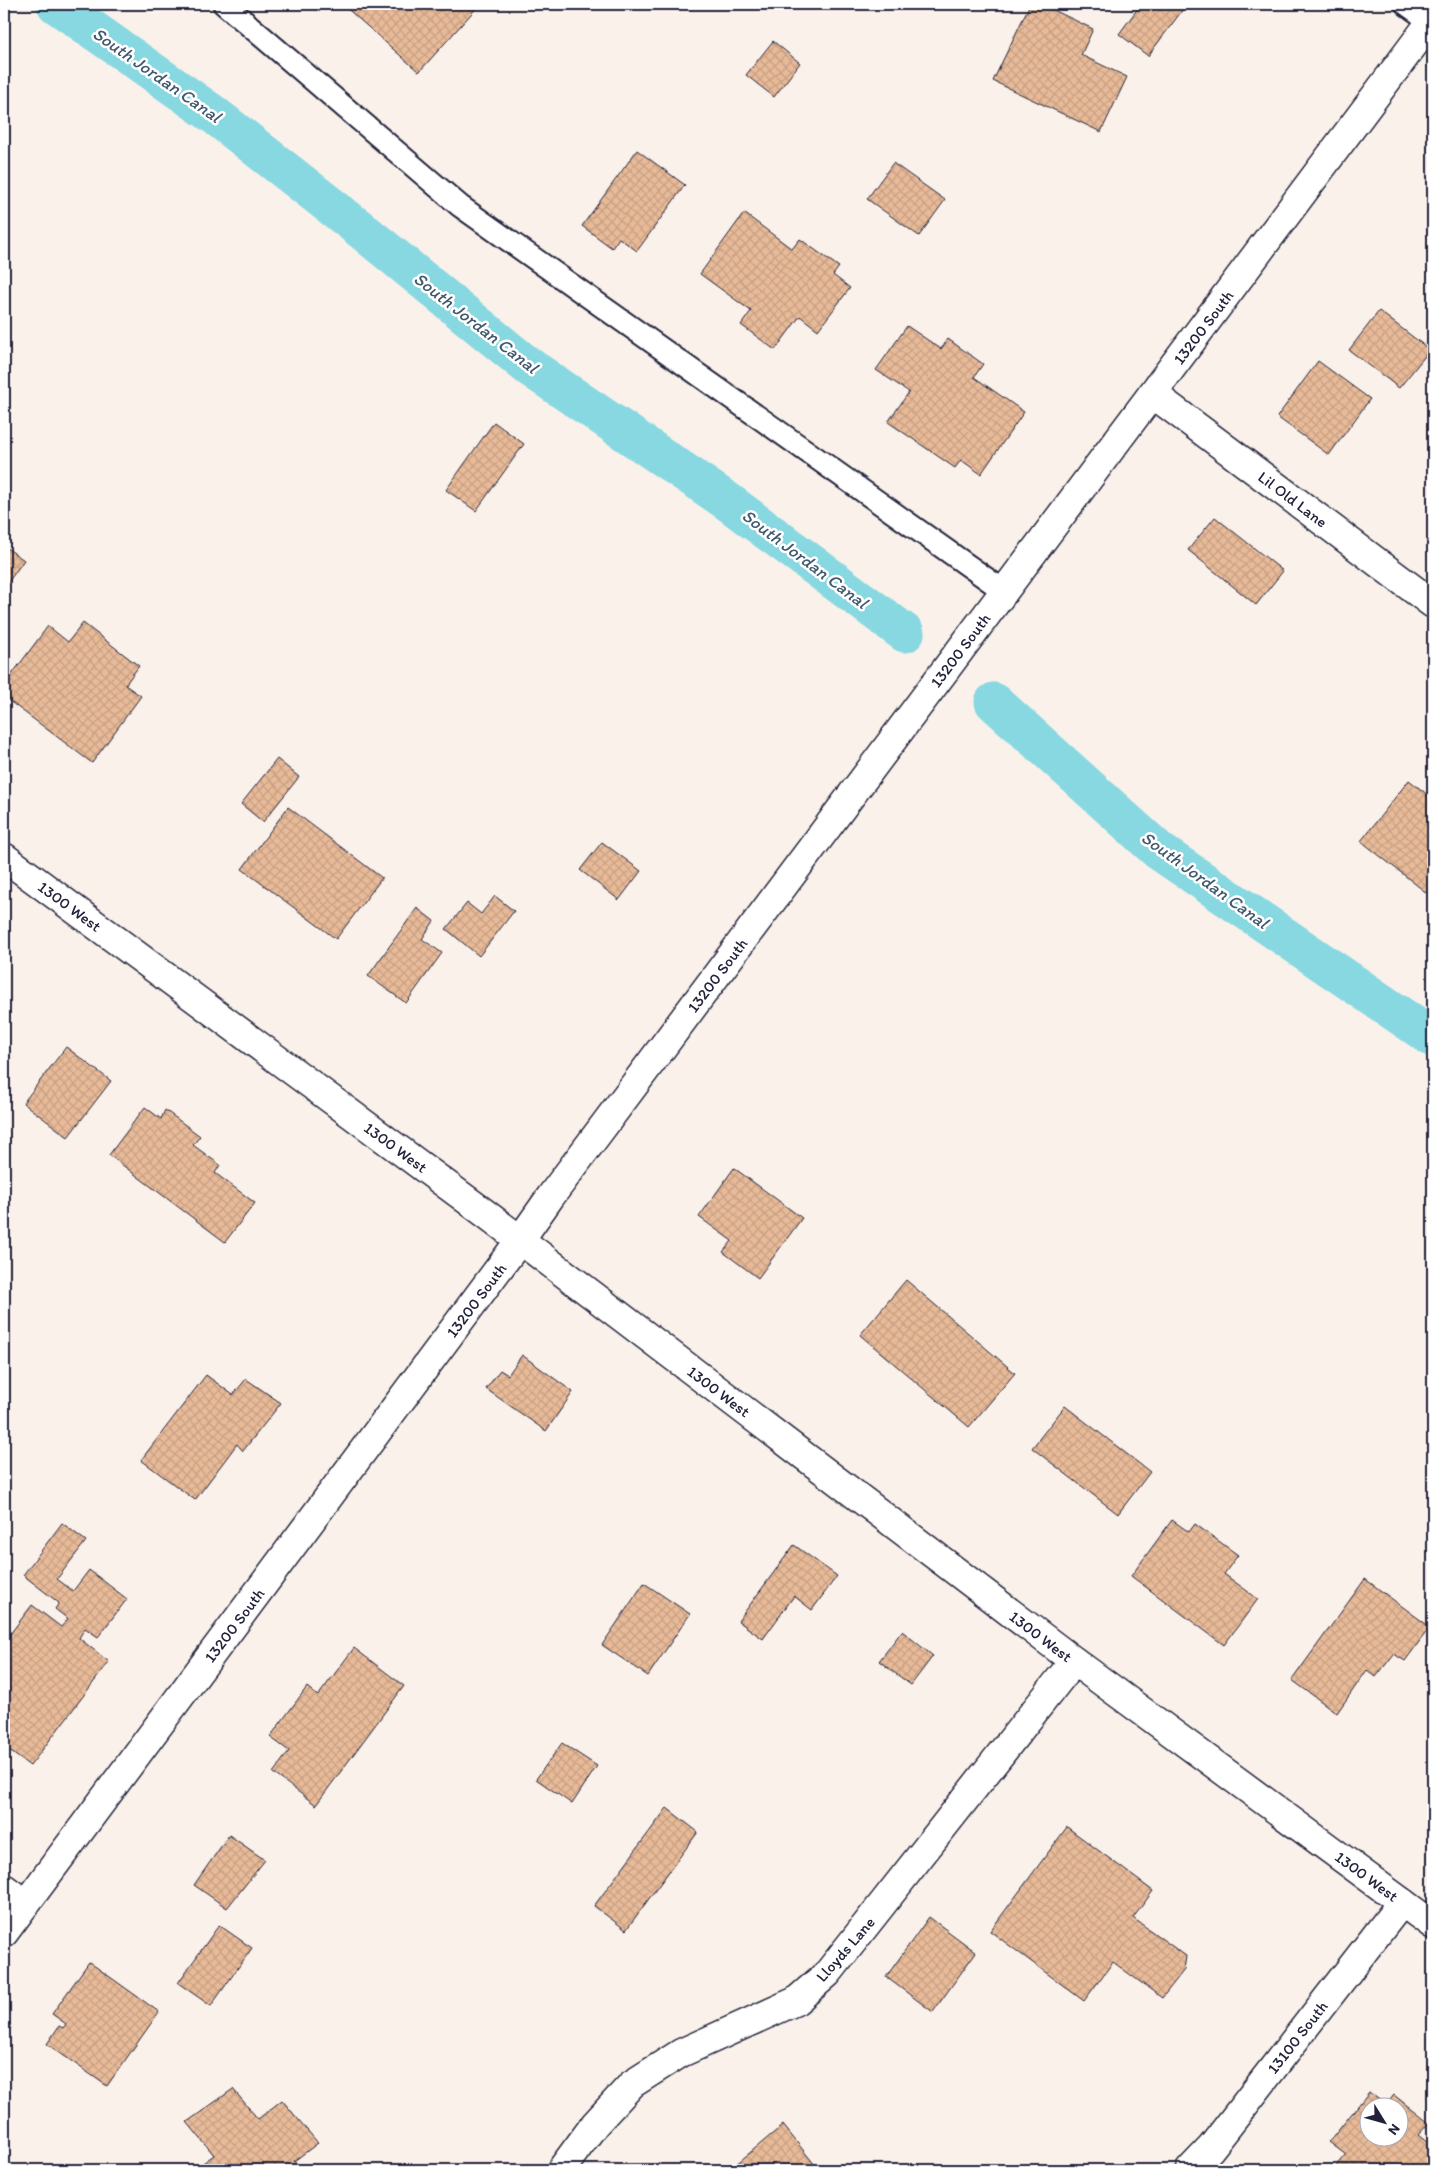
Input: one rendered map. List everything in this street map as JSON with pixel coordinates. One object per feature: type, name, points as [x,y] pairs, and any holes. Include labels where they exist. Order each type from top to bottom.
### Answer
[{"type":"street","name":"13200 South","points":[[4,1933],[520,1240],[550,1196],[1432,20]]},
{"type":"street","name":"Lil Old Lane","points":[[1152,394],[1433,604]]},
{"type":"street","name":"1300 West","points":[[4,857],[520,1240],[1074,1661],[1433,1926]]},
{"type":"street","name":"Lloyds Lane","points":[[561,2170],[595,2124],[632,2084],[680,2053],[796,2001],[828,1973],[1074,1661]]},
{"type":"street","points":[[4,1888],[26,1904]]},
{"type":"street","name":"13100 South","points":[[1190,2170],[1211,2148],[1402,1902]]},
{"type":"lane","points":[[224,4],[460,206],[1004,592]]},
{"type":"lane","points":[[1406,4],[1432,20]]},
{"type":"building","points":[[342,4],[480,4],[419,72]]},
{"type":"building","points":[[1030,4],[1041,4],[1093,29],[1081,55],[1127,77],[1101,132],[993,81]]},
{"type":"building","points":[[1141,4],[1187,4],[1148,56],[1119,34]]},
{"type":"building","points":[[773,41],[800,63],[774,97],[746,75]]},
{"type":"building","points":[[637,150],[685,185],[637,251],[619,238],[612,248],[582,226]]},
{"type":"building","points":[[893,163],[945,200],[919,236],[867,199]]},
{"type":"building","points":[[744,213],[792,249],[800,239],[839,267],[833,275],[850,288],[818,330],[800,316],[775,350],[741,325],[751,311],[700,274]]},
{"type":"building","points":[[1379,311],[1430,350],[1399,388],[1349,350]]},
{"type":"building","points":[[907,326],[941,349],[948,339],[983,364],[974,377],[1024,412],[981,474],[961,460],[955,468],[888,422],[909,392],[876,370]]},
{"type":"building","points":[[1318,361],[1370,399],[1329,455],[1277,417]]},
{"type":"building","points":[[494,422],[524,444],[476,511],[446,490]]},
{"type":"building","points":[[1215,517],[1283,571],[1256,605],[1188,550]]},
{"type":"building","points":[[4,546],[24,560],[4,588]]},
{"type":"building","points":[[83,623],[139,666],[125,685],[141,696],[92,763],[4,697],[4,685],[48,626],[68,642]]},
{"type":"building","points":[[277,759],[299,777],[263,822],[241,804]]},
{"type":"building","points":[[1409,780],[1433,799],[1433,898],[1361,841]]},
{"type":"building","points":[[288,807],[382,878],[336,939],[242,869]]},
{"type":"building","points":[[602,842],[641,871],[619,900],[580,870]]},
{"type":"building","points":[[495,896],[514,911],[479,956],[446,929],[467,903],[481,914]]},
{"type":"building","points":[[417,908],[434,921],[422,939],[442,953],[406,1003],[368,976]]},
{"type":"building","points":[[66,1047],[111,1081],[68,1137],[23,1103]]},
{"type":"building","points":[[145,1107],[161,1119],[165,1110],[200,1136],[193,1145],[220,1165],[215,1173],[255,1203],[225,1242],[109,1155]]},
{"type":"building","points":[[734,1168],[802,1218],[758,1278],[723,1252],[732,1241],[699,1217]]},
{"type":"building","points":[[906,1280],[1015,1373],[969,1427],[860,1335]]},
{"type":"building","points":[[522,1355],[573,1392],[546,1431],[486,1389],[500,1370],[508,1375]]},
{"type":"building","points":[[206,1375],[233,1395],[246,1379],[281,1403],[243,1451],[237,1444],[195,1500],[141,1460]]},
{"type":"building","points":[[1065,1406],[1150,1472],[1118,1514],[1032,1448]]},
{"type":"building","points":[[1172,1520],[1189,1532],[1195,1524],[1238,1555],[1224,1574],[1258,1599],[1224,1645],[1131,1576]]},
{"type":"building","points":[[62,1523],[86,1541],[57,1579],[73,1591],[89,1570],[127,1599],[98,1637],[85,1628],[79,1638],[109,1662],[30,1766],[4,1747],[4,1642],[32,1605],[61,1627],[68,1619],[55,1609],[59,1603],[23,1575]]},
{"type":"building","points":[[794,1545],[837,1576],[812,1610],[794,1596],[763,1639],[738,1621]]},
{"type":"building","points":[[1365,1579],[1430,1627],[1405,1661],[1394,1654],[1376,1677],[1367,1670],[1337,1713],[1292,1680]]},
{"type":"building","points":[[644,1583],[690,1614],[648,1676],[602,1645]]},
{"type":"building","points":[[902,1631],[933,1656],[911,1685],[879,1661]]},
{"type":"building","points":[[354,1648],[404,1686],[316,1805],[273,1773],[289,1751],[270,1737],[307,1687],[318,1696]]},
{"type":"building","points":[[562,1743],[597,1766],[572,1804],[536,1779]]},
{"type":"building","points":[[667,1808],[698,1832],[626,1930],[594,1906]]},
{"type":"building","points":[[1067,1827],[1153,1891],[1133,1918],[1186,1956],[1184,1970],[1162,1998],[1113,1962],[1084,2001],[990,1931]]},
{"type":"building","points":[[229,1835],[265,1860],[227,1908],[194,1885]]},
{"type":"building","points":[[929,1917],[976,1952],[933,2012],[886,1977]]},
{"type":"building","points":[[219,1925],[252,1948],[211,2006],[178,1983]]},
{"type":"building","points":[[89,1962],[159,2012],[107,2086],[47,2044],[59,2026],[63,2028],[66,2024],[52,2014]]},
{"type":"building","points":[[233,2089],[258,2119],[282,2100],[318,2143],[294,2161],[301,2170],[193,2170],[214,2155],[187,2122]]},
{"type":"building","points":[[1369,2092],[1374,2096],[1366,2096]]},
{"type":"building","points":[[1360,2103],[1360,2146],[1410,2146],[1410,2108],[1429,2123],[1418,2135],[1433,2147],[1433,2170],[1341,2170],[1336,2167],[1346,2155],[1329,2142]]},
{"type":"building","points":[[783,2125],[819,2170],[738,2170],[734,2166]]},
{"type":"waterway","name":"South Jordan Canal","points":[[56,4],[213,114],[364,232],[528,366],[727,501],[905,633]]},
{"type":"waterway","name":"South Jordan Canal","points":[[994,702],[1159,851],[1433,1038]]}]
